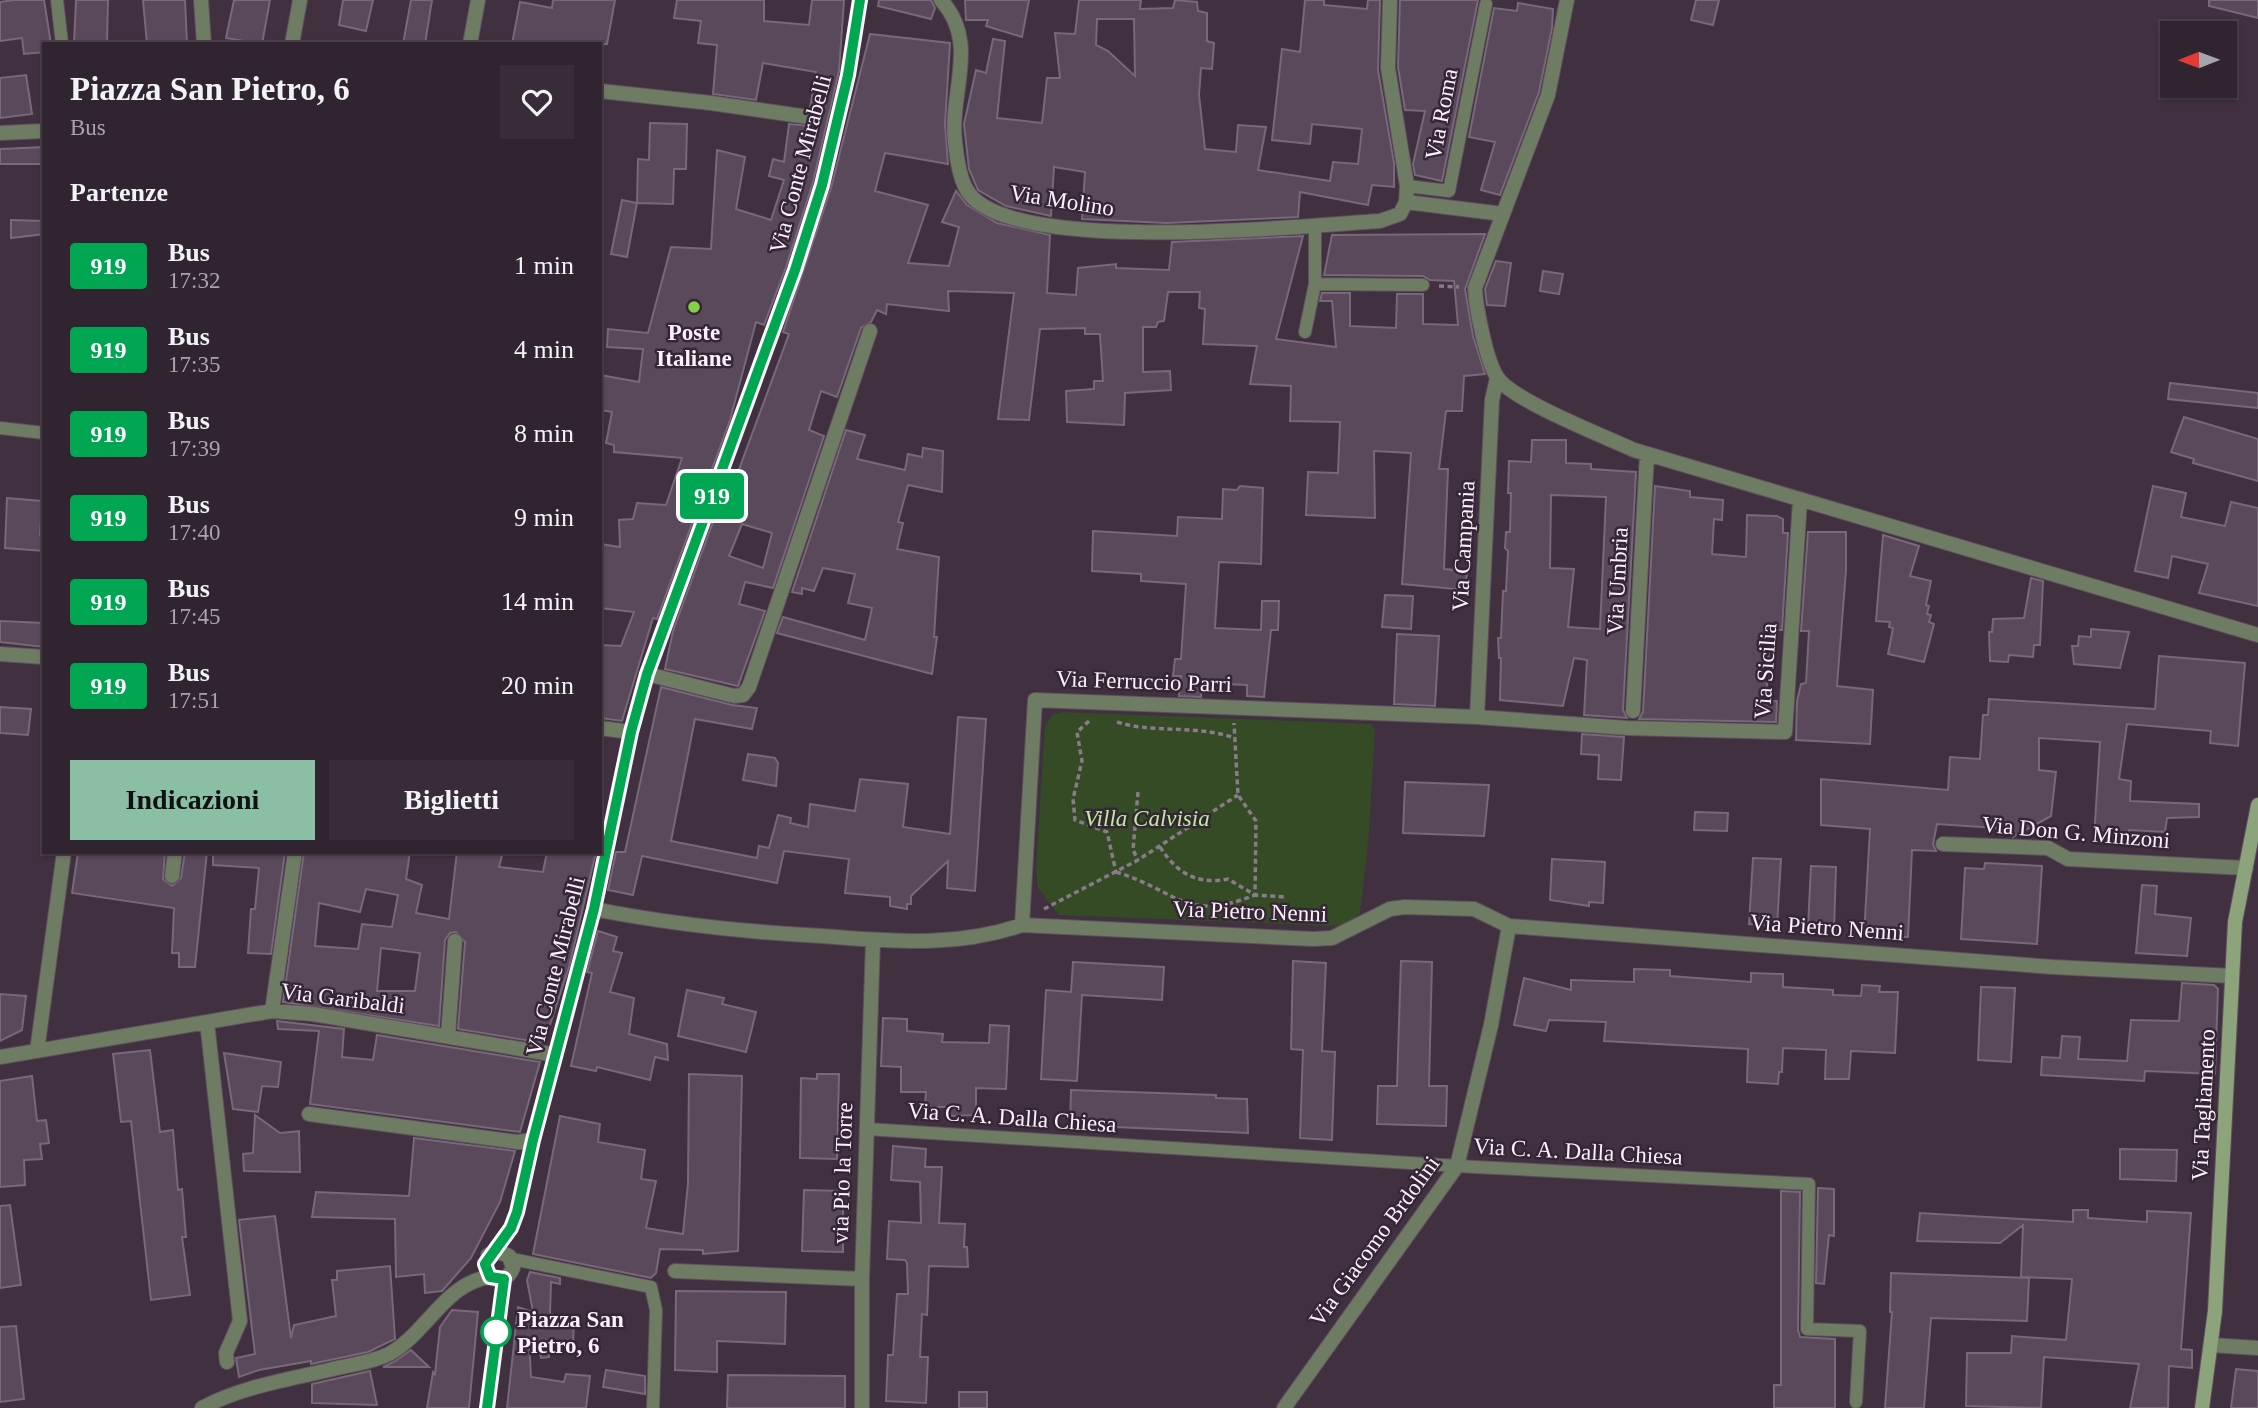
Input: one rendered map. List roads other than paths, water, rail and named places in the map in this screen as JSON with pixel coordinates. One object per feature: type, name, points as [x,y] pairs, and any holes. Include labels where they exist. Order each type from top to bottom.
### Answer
[{"type":"main road","name":"Via Tagliamento","points":[[2202,1408],[2211,1345],[2235,922],[2258,805]]},
{"type":"street","points":[[201,0],[204,42]]},
{"type":"street","points":[[292,42],[300,0]]},
{"type":"street","points":[[470,42],[478,0]]},
{"type":"street","name":"Via Conte Mirabelli","points":[[488,1255],[511,1228],[594,909],[631,732],[647,674],[795,270],[822,185],[831,121],[848,75],[860,0]]},
{"type":"street","name":"Via Molino","points":[[941,0],[958,27],[963,55],[954,120],[960,167],[966,190],[973,199],[992,211],[1017,220],[1105,232],[1247,231],[1380,221],[1400,214],[1406,202]]},
{"type":"street","name":"Via Roma","points":[[1390,0],[1388,68],[1407,186],[1406,202]]},
{"type":"street","points":[[1567,0],[1548,95],[1475,288],[1479,319],[1497,377],[1540,408],[1647,454],[2258,635]]},
{"type":"street","points":[[602,91],[808,117]]},
{"type":"street","points":[[0,133],[42,131]]},
{"type":"street","points":[[1406,202],[1503,214]]},
{"type":"street","points":[[647,674],[734,696],[743,695],[749,687],[870,331]]},
{"type":"street","name":"Via Campania","points":[[1476,717],[1492,400],[1497,377]]},
{"type":"street","name":"Via Umbria","points":[[1633,711],[1647,454]]},
{"type":"street","name":"Via Sicilia","points":[[1627,728],[1785,732],[1800,500]]},
{"type":"street","points":[[0,654],[42,657]]},
{"type":"street","name":"Via Ferruccio Parri","points":[[1022,925],[1035,700],[1476,717],[1627,728]]},
{"type":"street","points":[[602,727],[631,732]]},
{"type":"street","name":"Via Don G. Minzoni","points":[[1943,844],[2049,848],[2068,859],[2246,868]]},
{"type":"street","points":[[37,1051],[64,854]]},
{"type":"street","points":[[172,876],[176,854]]},
{"type":"street","points":[[272,1011],[295,854]]},
{"type":"street","name":"Via Pietro Nenni","points":[[594,909],[650,921],[758,932],[935,942],[985,937],[1022,925],[1332,938],[1390,909],[1474,909],[1509,926],[2053,967],[2232,976]]},
{"type":"street","name":"Via Giacomo Brdolini","points":[[1284,1408],[1457,1166],[1490,1025],[1509,926]]},
{"type":"street","name":"via Pio la Torre","points":[[862,1408],[862,1279],[873,940]]},
{"type":"street","points":[[448,1036],[455,941]]},
{"type":"street","name":"Via Garibaldi","points":[[0,1057],[272,1011],[448,1036],[556,1055]]},
{"type":"street","points":[[207,1022],[240,1321],[226,1353],[227,1362]]},
{"type":"street","points":[[309,1114],[516,1142],[533,1140]]},
{"type":"street","points":[[202,1408],[256,1389],[388,1354],[411,1339],[457,1291],[476,1278],[497,1278],[513,1268],[512,1259],[501,1251],[488,1255],[485,1269],[497,1278]]},
{"type":"street","points":[[676,1271],[862,1279]]},
{"type":"street","points":[[487,1408],[497,1278]]},
{"type":"street","points":[[2211,1345],[2258,1348]]},
{"type":"lane","points":[[57,0],[62,42]]},
{"type":"lane","name":"Via Roma","points":[[1407,186],[1449,191],[1486,4]]},
{"type":"lane","points":[[1305,332],[1315,284],[1315,226]]},
{"type":"lane","points":[[1315,284],[1423,285]]},
{"type":"lane","points":[[0,428],[42,433]]},
{"type":"lane","name":"Via C. A. Dalla Chiesa","points":[[867,1129],[1457,1166],[1809,1184],[1807,1329],[1860,1331],[1856,1402]]},
{"type":"lane","points":[[512,1259],[652,1287],[656,1310],[653,1408]]},
{"type":"tunnel","points":[[808,117],[826,120]]},
{"type":"place","name":"Poste Italiane","points":[[694,307]]},
{"type":"place","name":"Piazza San Pietro, 6","points":[[496,1332]]},
{"type":"park label","name":"Villa Calvisia","points":[[1147,818]]}]
